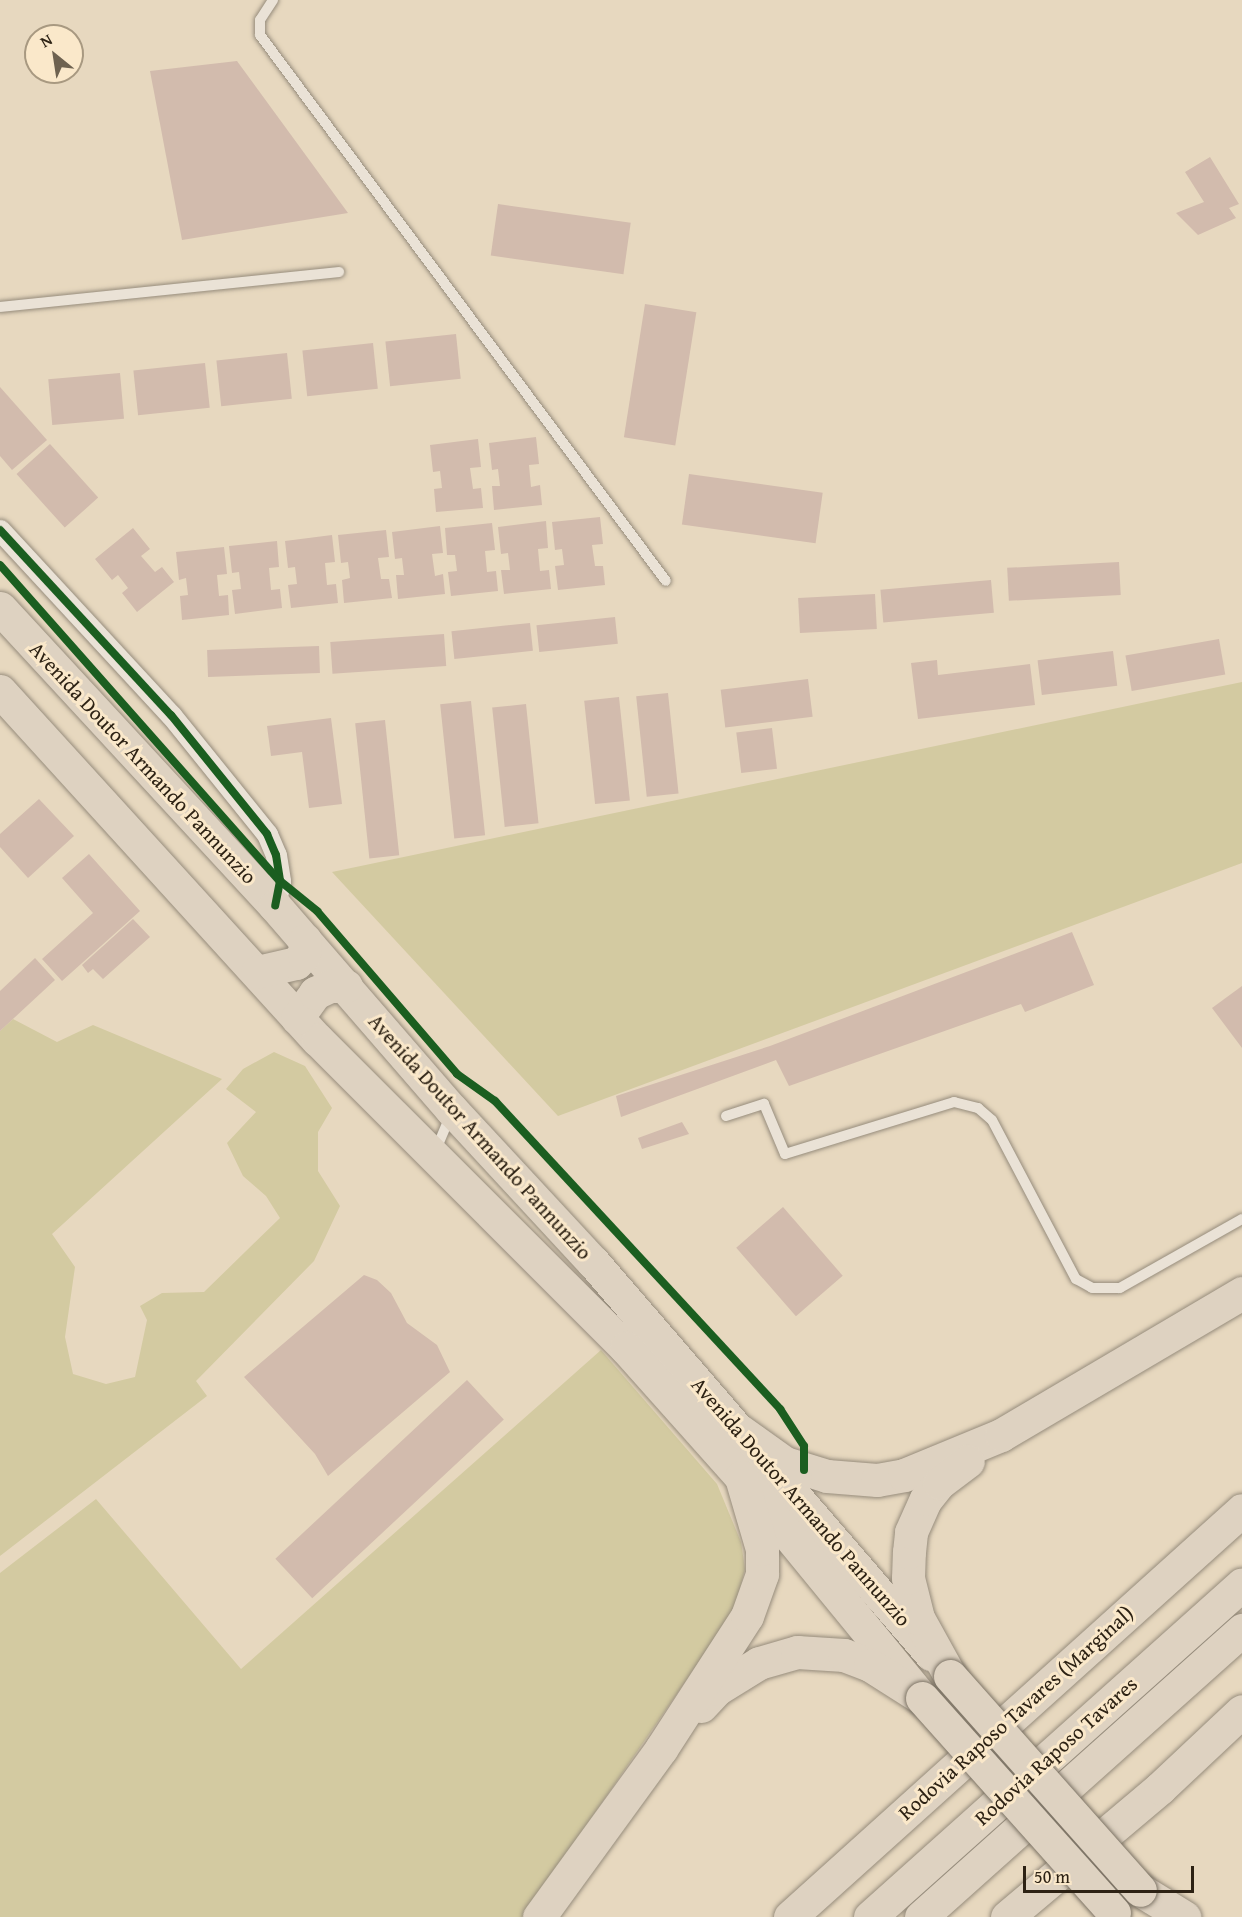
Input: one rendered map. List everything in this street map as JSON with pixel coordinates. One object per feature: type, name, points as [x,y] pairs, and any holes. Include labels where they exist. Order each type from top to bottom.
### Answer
[{"type":"main road","name":"Avenida Doutor Armando Pannunzio","points":[[0,608],[305,939],[452,1110],[741,1431],[950,1676]]},
{"type":"main road","name":"Avenida Doutor Armando Pannunzio","points":[[0,691],[297,1018],[626,1348],[741,1477],[922,1698]]},
{"type":"main road","points":[[257,972],[296,963],[304,955],[305,939]]},
{"type":"main road","points":[[297,1018],[315,993],[330,986],[346,986]]},
{"type":"main road","points":[[1165,1917],[950,1676],[918,1618],[912,1600],[909,1578],[911,1532],[926,1499],[939,1483],[1001,1435],[1242,1293]]},
{"type":"main road","points":[[741,1431],[778,1458],[804,1470],[827,1476],[877,1480],[904,1475],[1001,1435]]},
{"type":"main road","points":[[539,1917],[661,1749],[747,1616],[762,1575],[759,1529],[741,1477]]},
{"type":"main road","name":"Rodovia Raposo Tavares (Marginal)","points":[[790,1917],[1242,1510]]},
{"type":"main road","name":"Rodovia Raposo Tavares","points":[[870,1917],[1242,1584]]},
{"type":"main road","name":"Rodovia Raposo Tavares","points":[[921,1917],[1242,1630]]},
{"type":"main road","points":[[661,1749],[717,1689],[759,1663],[797,1652],[853,1658],[894,1677],[922,1698],[1116,1916]]},
{"type":"main road","points":[[1007,1917],[1161,1788],[1242,1711]]},
{"type":"main road","points":[[1140,1890],[1184,1917]]},
{"type":"street","points":[[0,530],[171,715],[267,834],[276,855],[280,880],[275,906]]},
{"type":"street","points":[[0,716],[125,830]]},
{"type":"lane","points":[[273,0],[260,20],[261,35],[666,580]]},
{"type":"lane","points":[[0,307],[339,272]]},
{"type":"lane","points":[[726,1116],[764,1104],[785,1154],[954,1102],[978,1108],[992,1120],[1076,1279],[1092,1288],[1120,1288],[1242,1219]]},
{"type":"lane","points":[[434,1155],[452,1110]]},
{"type":"shaded area","points":[[1242,682],[1242,863],[558,1116],[332,872]]},
{"type":"shaded area","points":[[13,1019],[57,1042],[93,1025],[222,1079],[52,1234],[75,1267],[65,1337],[73,1374],[106,1384],[135,1377],[147,1320],[140,1306],[162,1293],[204,1292],[280,1218],[266,1196],[243,1176],[227,1143],[256,1112],[226,1089],[243,1069],[274,1052],[305,1066],[332,1108],[318,1132],[318,1171],[340,1206],[314,1261],[196,1381],[207,1396],[0,1556],[0,1031]]},
{"type":"shaded area","points":[[601,1350],[717,1484],[741,1542],[745,1569],[734,1611],[523,1917],[0,1917],[0,1573],[96,1499],[241,1669]]},
{"type":"building","points":[[237,61],[348,213],[182,240],[150,71]]},
{"type":"building","points":[[1210,157],[1239,204],[1229,208],[1236,218],[1198,235],[1176,213],[1204,202],[1185,172]]},
{"type":"building","points":[[498,204],[631,223],[623,274],[491,255]]},
{"type":"building","points":[[645,304],[696,312],[675,445],[624,437]]},
{"type":"building","points":[[456,334],[461,379],[390,386],[385,341]]},
{"type":"building","points":[[373,343],[378,389],[307,396],[302,350]]},
{"type":"building","points":[[287,353],[292,399],[221,406],[216,360]]},
{"type":"building","points":[[205,363],[210,408],[138,415],[133,371]]},
{"type":"building","points":[[120,373],[124,419],[52,425],[48,379]]},
{"type":"building","points":[[0,387],[47,440],[12,470],[0,456]]},
{"type":"building","points":[[536,437],[539,464],[529,465],[531,487],[540,485],[542,505],[494,510],[492,486],[500,486],[498,469],[492,470],[489,443]]},
{"type":"building","points":[[478,439],[481,467],[470,468],[473,489],[481,488],[483,508],[436,512],[434,489],[442,488],[440,471],[433,472],[430,445]]},
{"type":"building","points":[[50,444],[98,498],[65,528],[17,474]]},
{"type":"building","points":[[689,474],[823,493],[816,543],[682,525]]},
{"type":"building","points":[[600,517],[603,544],[592,545],[595,566],[603,566],[605,585],[558,590],[555,566],[564,565],[562,549],[555,550],[552,522]]},
{"type":"building","points":[[546,521],[548,548],[538,549],[540,571],[549,570],[551,589],[504,594],[501,570],[510,570],[508,553],[501,554],[498,527]]},
{"type":"building","points":[[492,523],[495,550],[485,551],[487,572],[496,571],[498,591],[451,596],[448,572],[457,571],[455,555],[447,555],[445,528]]},
{"type":"building","points":[[440,526],[443,553],[432,554],[435,576],[443,574],[445,594],[398,599],[396,575],[404,575],[402,558],[395,559],[392,532]]},
{"type":"building","points":[[133,528],[150,549],[141,556],[155,572],[162,567],[174,582],[137,612],[122,593],[128,588],[118,575],[112,580],[95,559]]},
{"type":"building","points":[[386,530],[389,557],[378,558],[381,579],[389,579],[392,598],[344,603],[342,580],[350,578],[348,562],[341,563],[338,535]]},
{"type":"building","points":[[332,535],[335,562],[325,563],[327,585],[336,584],[338,603],[291,608],[288,585],[297,584],[295,567],[288,568],[285,541]]},
{"type":"building","points":[[277,541],[279,567],[269,568],[271,590],[280,589],[282,608],[235,614],[232,590],[241,589],[239,572],[232,573],[229,546]]},
{"type":"building","points":[[224,547],[227,574],[217,575],[219,596],[228,595],[229,615],[182,620],[180,596],[188,595],[186,578],[179,580],[176,552]]},
{"type":"building","points":[[1119,562],[1121,595],[1009,601],[1007,568]]},
{"type":"building","points":[[991,580],[994,613],[883,623],[880,590]]},
{"type":"building","points":[[875,594],[877,629],[800,633],[798,598]]},
{"type":"building","points":[[615,617],[618,644],[539,652],[536,625]]},
{"type":"building","points":[[530,623],[533,651],[454,659],[451,631]]},
{"type":"building","points":[[444,634],[446,666],[333,674],[330,642]]},
{"type":"building","points":[[1219,639],[1225,674],[1132,691],[1125,655]]},
{"type":"building","points":[[319,646],[320,673],[208,677],[207,650]]},
{"type":"building","points":[[1113,651],[1117,686],[1042,695],[1038,660]]},
{"type":"building","points":[[937,660],[938,675],[1030,664],[1035,705],[918,719],[911,663]]},
{"type":"building","points":[[808,679],[813,717],[725,727],[721,690]]},
{"type":"building","points":[[668,693],[679,793],[647,797],[636,696]]},
{"type":"building","points":[[619,697],[630,800],[595,804],[584,701]]},
{"type":"building","points":[[471,701],[485,835],[454,839],[440,704]]},
{"type":"building","points":[[526,704],[539,823],[505,827],[492,708]]},
{"type":"building","points":[[331,718],[342,804],[309,808],[302,752],[271,756],[267,726]]},
{"type":"building","points":[[385,720],[399,855],[369,858],[355,723]]},
{"type":"building","points":[[772,728],[777,769],[741,773],[736,732]]},
{"type":"building","points":[[39,799],[74,836],[28,878],[0,847],[0,834]]},
{"type":"building","points":[[89,854],[140,911],[62,981],[42,959],[93,913],[62,878]]},
{"type":"building","points":[[133,919],[150,937],[103,979],[93,969],[88,973],[82,965]]},
{"type":"building","points":[[1072,932],[1094,985],[1025,1012],[1021,1004],[789,1086],[776,1060],[621,1117],[616,1096],[770,1046]]},
{"type":"building","points":[[35,958],[55,980],[0,1031],[0,991]]},
{"type":"building","points":[[1242,986],[1242,1048],[1212,1008]]},
{"type":"building","points":[[682,1122],[689,1134],[642,1149],[638,1138]]},
{"type":"building","points":[[783,1207],[843,1276],[796,1316],[736,1248]]},
{"type":"building","points":[[364,1275],[377,1280],[391,1293],[407,1323],[437,1345],[450,1372],[328,1476],[315,1454],[244,1377]]},
{"type":"building","points":[[467,1380],[504,1419],[312,1598],[275,1559]]},
{"type":"cycle path","points":[[0,530],[171,715],[267,834],[276,855],[280,881],[275,906]]},
{"type":"cycle path","points":[[0,565],[280,881],[317,911],[457,1074],[495,1101],[780,1409],[804,1446],[804,1470]]}]
